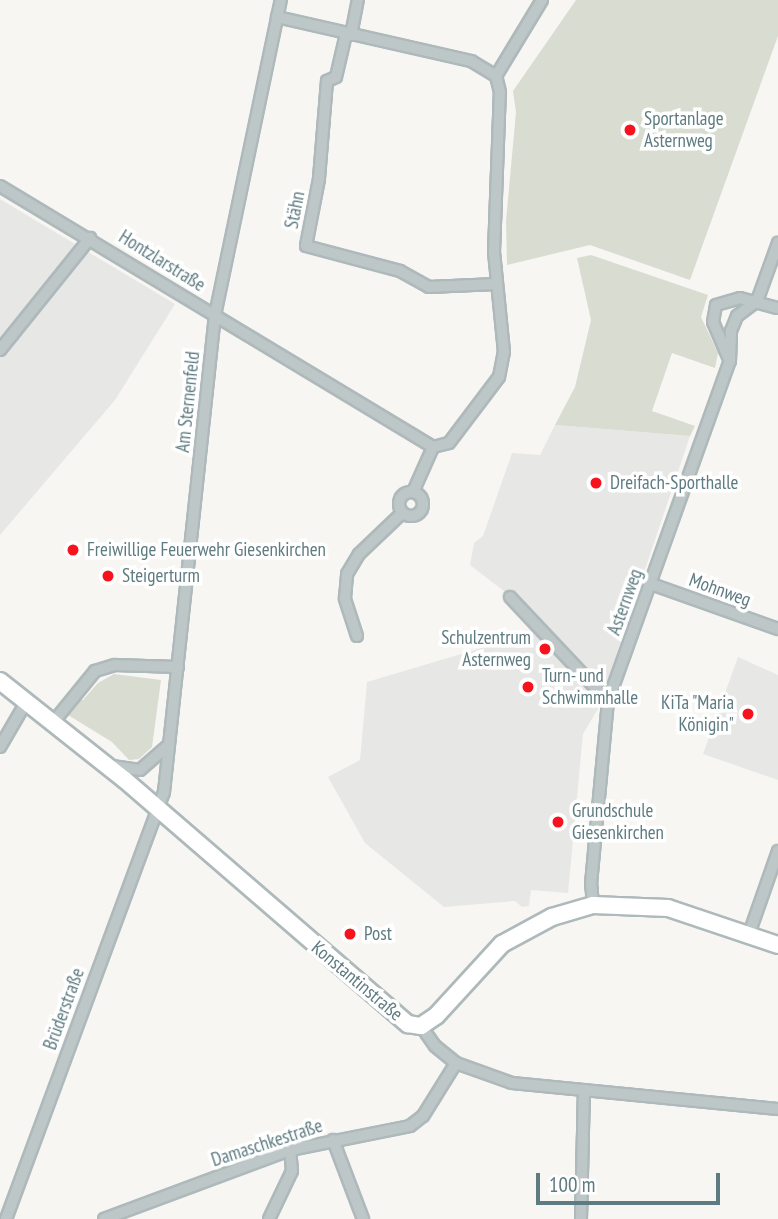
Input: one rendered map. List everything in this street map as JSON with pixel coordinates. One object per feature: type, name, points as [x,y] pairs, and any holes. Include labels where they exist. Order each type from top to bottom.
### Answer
[{"type":"street","name":"Am Sternenfeld","points":[[156,811],[164,792],[215,315],[281,0]]},
{"type":"street","points":[[348,34],[358,0]]},
{"type":"street","points":[[215,315],[433,447],[449,443],[499,377],[505,352],[496,284],[500,92],[496,75],[542,0]]},
{"type":"street","points":[[277,17],[471,61],[496,75]]},
{"type":"street","name":"Stähn","points":[[348,34],[336,77],[327,81],[319,179],[306,246],[400,271],[429,287],[496,284]]},
{"type":"street","name":"Hontzlarstraße","points":[[0,186],[215,315]]},
{"type":"street","name":"Hontzlarstraße","points":[[0,350],[90,238]]},
{"type":"street","name":"Asternweg","points":[[593,905],[591,884],[608,701],[730,361],[731,331],[737,316],[757,301],[778,243]]},
{"type":"street","points":[[730,361],[713,322],[716,305],[740,298],[778,308]]},
{"type":"street","points":[[402,513],[400,499],[413,492],[433,447]]},
{"type":"street","points":[[402,513],[416,515],[421,510],[419,496],[413,492]]},
{"type":"street","points":[[358,636],[345,598],[347,575],[359,554],[402,513]]},
{"type":"street","name":"Mohnweg","points":[[650,584],[778,629]]},
{"type":"street","points":[[510,597],[608,701]]},
{"type":"street","points":[[51,725],[95,671],[115,664],[178,667]]},
{"type":"street","name":"Konstantinstraße","points":[[0,681],[51,725],[105,765],[408,1024],[421,1026],[435,1046],[456,1063],[512,1083],[778,1109]]},
{"type":"street","points":[[0,747],[25,704]]},
{"type":"street","points":[[105,765],[140,769],[169,745]]},
{"type":"street","name":"Brüderstraße","points":[[6,1219],[156,811]]},
{"type":"street","points":[[749,934],[778,851]]},
{"type":"street","points":[[421,1026],[436,1016],[502,944],[552,917],[593,905],[668,908],[778,945]]},
{"type":"street","name":"Damaschkestraße","points":[[103,1219],[290,1150],[415,1123],[456,1063]]},
{"type":"street","points":[[581,1219],[584,1090]]},
{"type":"street","points":[[333,1140],[363,1219]]},
{"type":"street","points":[[269,1219],[292,1171],[290,1150]]},
{"type":"shaded area","name":"Sportanlage Asternweg","points":[[576,0],[778,0],[778,36],[690,280],[590,245],[507,265],[506,221],[516,112],[513,91]]},
{"type":"shaded area","points":[[0,199],[175,304],[115,400],[0,535]]},
{"type":"shaded area","points":[[591,255],[708,295],[701,317],[718,353],[715,368],[672,353],[652,411],[695,426],[690,436],[555,425],[575,387],[591,320],[577,258]]},
{"type":"shaded area","name":"Schulzentrum Asternweg","points":[[555,425],[690,436],[598,709],[583,734],[568,893],[531,890],[529,906],[522,907],[515,901],[444,907],[365,843],[328,777],[360,760],[367,682],[542,630],[517,601],[470,565],[474,543],[483,536],[512,453],[540,455]]},
{"type":"shaded area","name":"KiTa \"Maria Königin\"","points":[[738,657],[778,675],[778,780],[703,754]]},
{"type":"shaded area","points":[[114,674],[161,680],[152,747],[139,759],[129,760],[112,742],[68,715],[77,698],[83,700],[98,683]]},
{"type":"place","name":"Sportanlage Asternweg","points":[[630,130]]},
{"type":"place","name":"Dreifach-Sporthalle","points":[[596,483]]},
{"type":"place","name":"Freiwillige Feuerwehr Giesenkirchen","points":[[73,550]]},
{"type":"place","name":"Steigerturm","points":[[108,576]]},
{"type":"place","name":"Schulzentrum Asternweg","points":[[545,649]]},
{"type":"place","name":"Turn- und Schwimmhalle","points":[[528,687]]},
{"type":"place","name":"KiTa \"Maria Königin\"","points":[[748,714]]},
{"type":"place","name":"Grundschule Giesenkirchen","points":[[558,822]]},
{"type":"place","name":"Post","points":[[350,934]]}]
